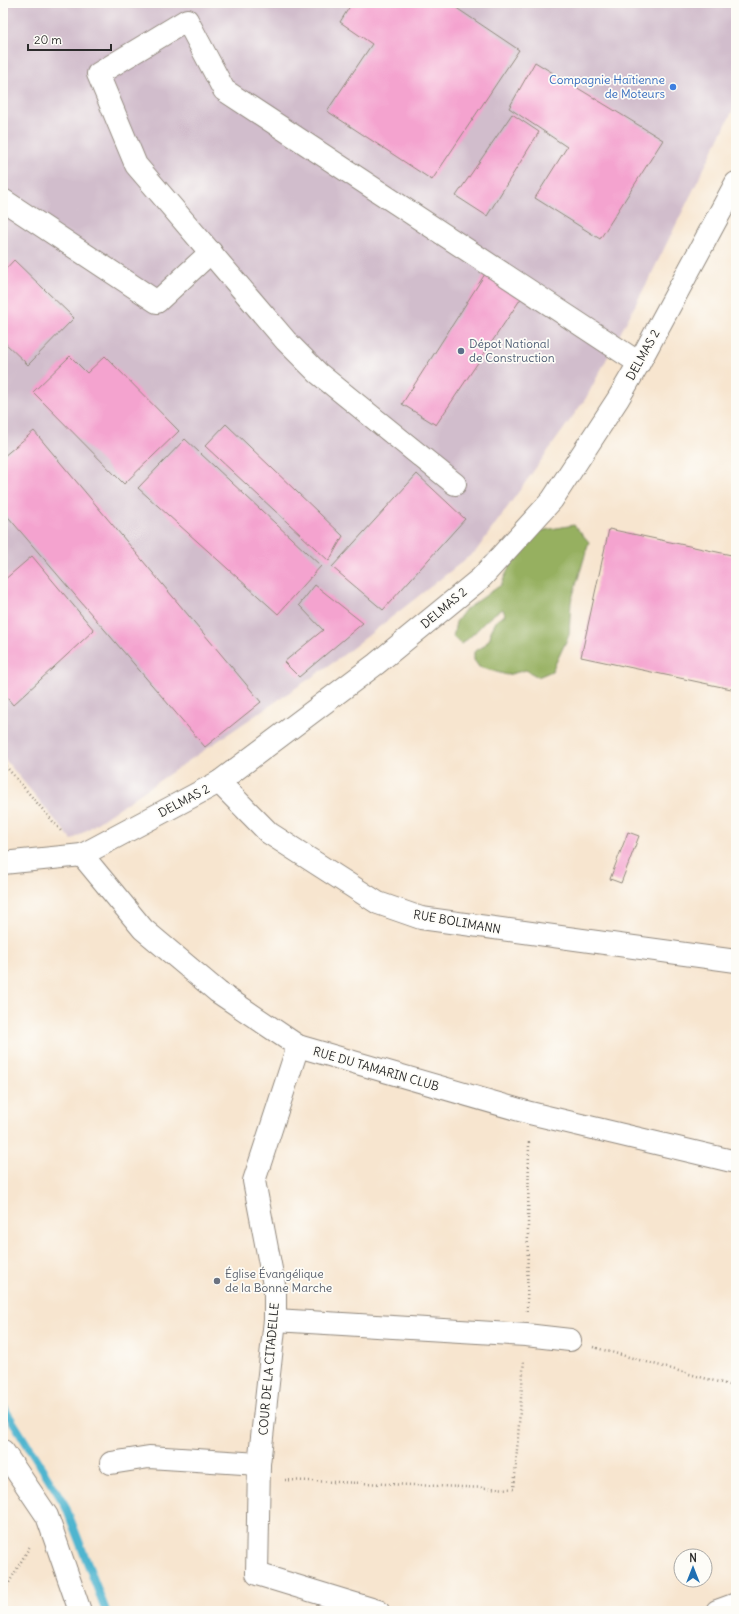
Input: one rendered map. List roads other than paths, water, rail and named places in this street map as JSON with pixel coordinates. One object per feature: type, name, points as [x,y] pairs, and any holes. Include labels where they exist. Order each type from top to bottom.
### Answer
[{"type":"street","points":[[455,484],[318,373],[286,341],[136,165],[98,74],[187,20],[224,90],[639,363]]},
{"type":"street","name":"DELMAS 2","points":[[3,864],[82,855],[219,782],[376,664],[480,578],[552,500],[618,399],[736,183]]},
{"type":"street","points":[[3,200],[157,302],[211,252]]},
{"type":"street","name":"RUE BOLIMANN","points":[[219,782],[269,833],[378,903],[421,918],[736,960]]},
{"type":"street","name":"RUE DU TAMARIN CLUB","points":[[82,855],[143,929],[218,992],[298,1046],[530,1113],[736,1162]]},
{"type":"street","name":"COUR DE LA CITADELLE","points":[[298,1046],[254,1181],[275,1290],[275,1320],[259,1472],[257,1574],[378,1611]]},
{"type":"street","points":[[275,1320],[526,1335],[570,1340]]},
{"type":"street","points":[[3,1451],[47,1516],[80,1611]]},
{"type":"street","points":[[111,1464],[149,1458],[259,1472]]},
{"type":"street","points":[[717,1611],[736,1604]]},
{"type":"waterway","points":[[3,1406],[65,1505],[106,1611]]},
{"type":"place","name":"Compagnie Haïtienne de Moteurs","points":[[673,87]]},
{"type":"place","name":"Dépot National de Construction","points":[[461,351]]},
{"type":"place","name":"Église Évangélique de la Bonne Marche","points":[[217,1281]]}]
